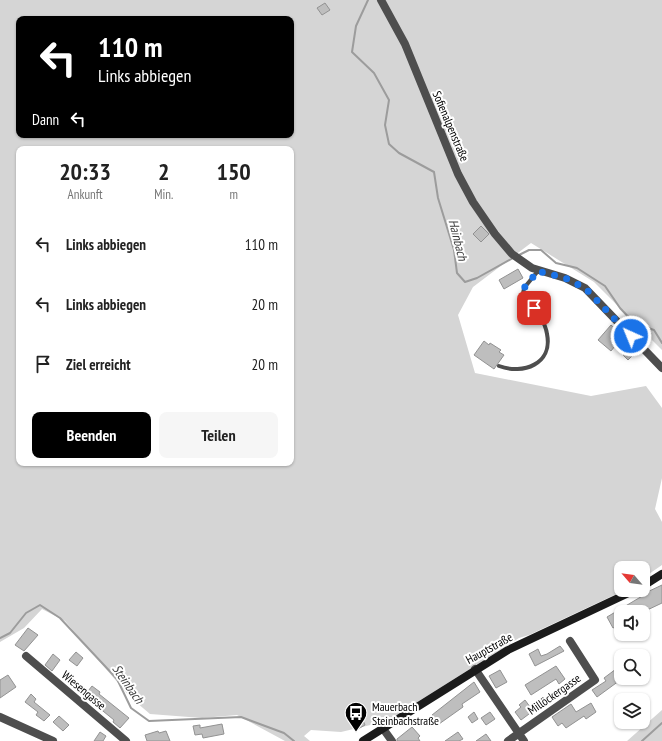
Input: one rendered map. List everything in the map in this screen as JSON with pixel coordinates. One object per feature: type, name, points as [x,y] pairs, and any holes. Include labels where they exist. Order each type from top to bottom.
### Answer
[{"type":"main road","points":[[650,582],[662,575]]},
{"type":"main road","name":"Hauptstraße","points":[[364,741],[384,730],[475,669],[508,650],[620,597]]},
{"type":"street","name":"Sofienalpenstraße","points":[[381,0],[405,44],[425,96],[463,184],[491,228],[512,254],[524,264],[538,271]]},
{"type":"street","points":[[538,271],[565,278],[585,288],[662,368]]},
{"type":"street","name":"Millöckergasse","points":[[508,741],[595,680],[570,642]]},
{"type":"street","name":"Wiesengasse","points":[[26,656],[126,741]]},
{"type":"street","points":[[475,669],[524,741]]},
{"type":"street","points":[[0,717],[53,741]]},
{"type":"street","points":[[384,730],[392,741]]},
{"type":"lane","points":[[499,366],[516,370],[528,368],[538,361],[546,350],[548,334],[545,326],[523,294],[524,288],[538,271]]},
{"type":"shaded area","points":[[0,0],[662,0],[662,350],[594,282],[531,243],[473,287],[458,315],[475,373],[591,396],[646,386],[662,408],[662,478],[655,509],[662,522],[662,565],[650,573],[650,561],[614,561],[614,595],[529,635],[519,638],[387,721],[341,732],[311,730],[304,736],[310,741],[285,741],[237,715],[202,718],[150,714],[130,697],[65,621],[42,609],[24,628],[0,642]]},
{"type":"shaded area","points":[[662,710],[662,741],[627,741],[641,729],[650,729],[650,721]]},
{"type":"building","points":[[325,3],[330,10],[322,15],[317,8]]},
{"type":"building","points":[[481,226],[489,234],[481,242],[473,234]]},
{"type":"building","points":[[518,269],[523,278],[504,289],[499,280]]},
{"type":"building","points":[[611,325],[623,336],[611,351],[598,340]]},
{"type":"building","points":[[484,341],[501,350],[499,352],[504,355],[494,369],[474,355]]},
{"type":"building","points":[[628,351],[632,356],[628,360],[623,355]]},
{"type":"building","points":[[662,585],[662,603],[650,609],[650,605],[627,605],[641,597],[650,597],[650,591]]},
{"type":"building","points":[[614,613],[614,628],[613,628],[607,617]]},
{"type":"building","points":[[28,628],[38,635],[24,651],[15,645]]},
{"type":"building","points":[[560,646],[564,651],[535,666],[529,654],[538,649],[541,656]]},
{"type":"building","points":[[76,652],[83,658],[77,666],[69,660]]},
{"type":"building","points":[[53,654],[60,660],[52,671],[45,665]]},
{"type":"building","points":[[556,666],[565,679],[559,684],[556,679],[531,695],[525,685]]},
{"type":"building","points":[[500,670],[507,682],[496,688],[489,676]]},
{"type":"building","points":[[614,670],[614,685],[597,697],[592,690],[606,681],[604,678]]},
{"type":"building","points":[[8,675],[16,687],[0,698],[0,680]]},
{"type":"building","points":[[474,682],[480,692],[462,704],[463,707],[439,724],[432,715]]},
{"type":"building","points":[[92,686],[100,692],[99,694],[129,718],[120,728],[113,722],[114,720],[85,695]]},
{"type":"building","points":[[31,694],[36,699],[34,702],[50,715],[44,721],[36,715],[38,712],[25,702]]},
{"type":"building","points":[[525,700],[533,711],[521,720],[515,712],[521,707],[519,705]]},
{"type":"building","points":[[591,703],[596,712],[586,719],[584,716],[566,728],[562,723],[558,726],[552,717],[571,704],[576,712]]},
{"type":"building","points":[[474,712],[478,719],[472,723],[468,717]]},
{"type":"building","points":[[490,712],[495,719],[486,725],[481,718]]},
{"type":"building","points":[[59,716],[69,725],[63,731],[53,722]]},
{"type":"building","points":[[362,718],[365,725],[358,729],[355,722]]},
{"type":"building","points":[[222,724],[224,734],[203,738],[202,734],[195,735],[193,726],[200,725],[200,728]]},
{"type":"building","points":[[412,727],[420,736],[418,738],[420,741],[397,741],[397,739]]},
{"type":"building","points":[[158,731],[159,733],[166,731],[170,741],[147,741],[145,735]]},
{"type":"building","points":[[100,732],[106,736],[103,741],[94,741]]},
{"type":"building","points":[[458,732],[463,739],[459,741],[445,741]]},
{"type":"building","points":[[486,734],[491,741],[476,741]]},
{"type":"waterway","name":"Hainbach","points":[[368,0],[356,26],[352,52],[374,73],[389,100],[385,125],[389,144],[399,153],[434,172],[438,198],[454,250],[457,273],[465,282],[477,278],[513,258]]},
{"type":"waterway","name":"Hainbach","points":[[519,255],[529,250],[541,250],[556,263],[577,268],[605,286],[620,308],[634,323],[654,330],[662,343]]},
{"type":"waterway","name":"Steinbach","points":[[0,638],[10,633],[26,613],[40,605],[60,618],[117,679],[131,708],[149,721],[241,717],[284,733],[294,741]]},
{"type":"waterway","points":[[642,741],[662,723]]},
{"type":"place","name":"Mauerbach Steinbachstraße","points":[[356,732]]},
{"type":"route","points":[[534,308],[523,294],[524,288],[538,271],[557,275],[585,288],[631,336]]}]
